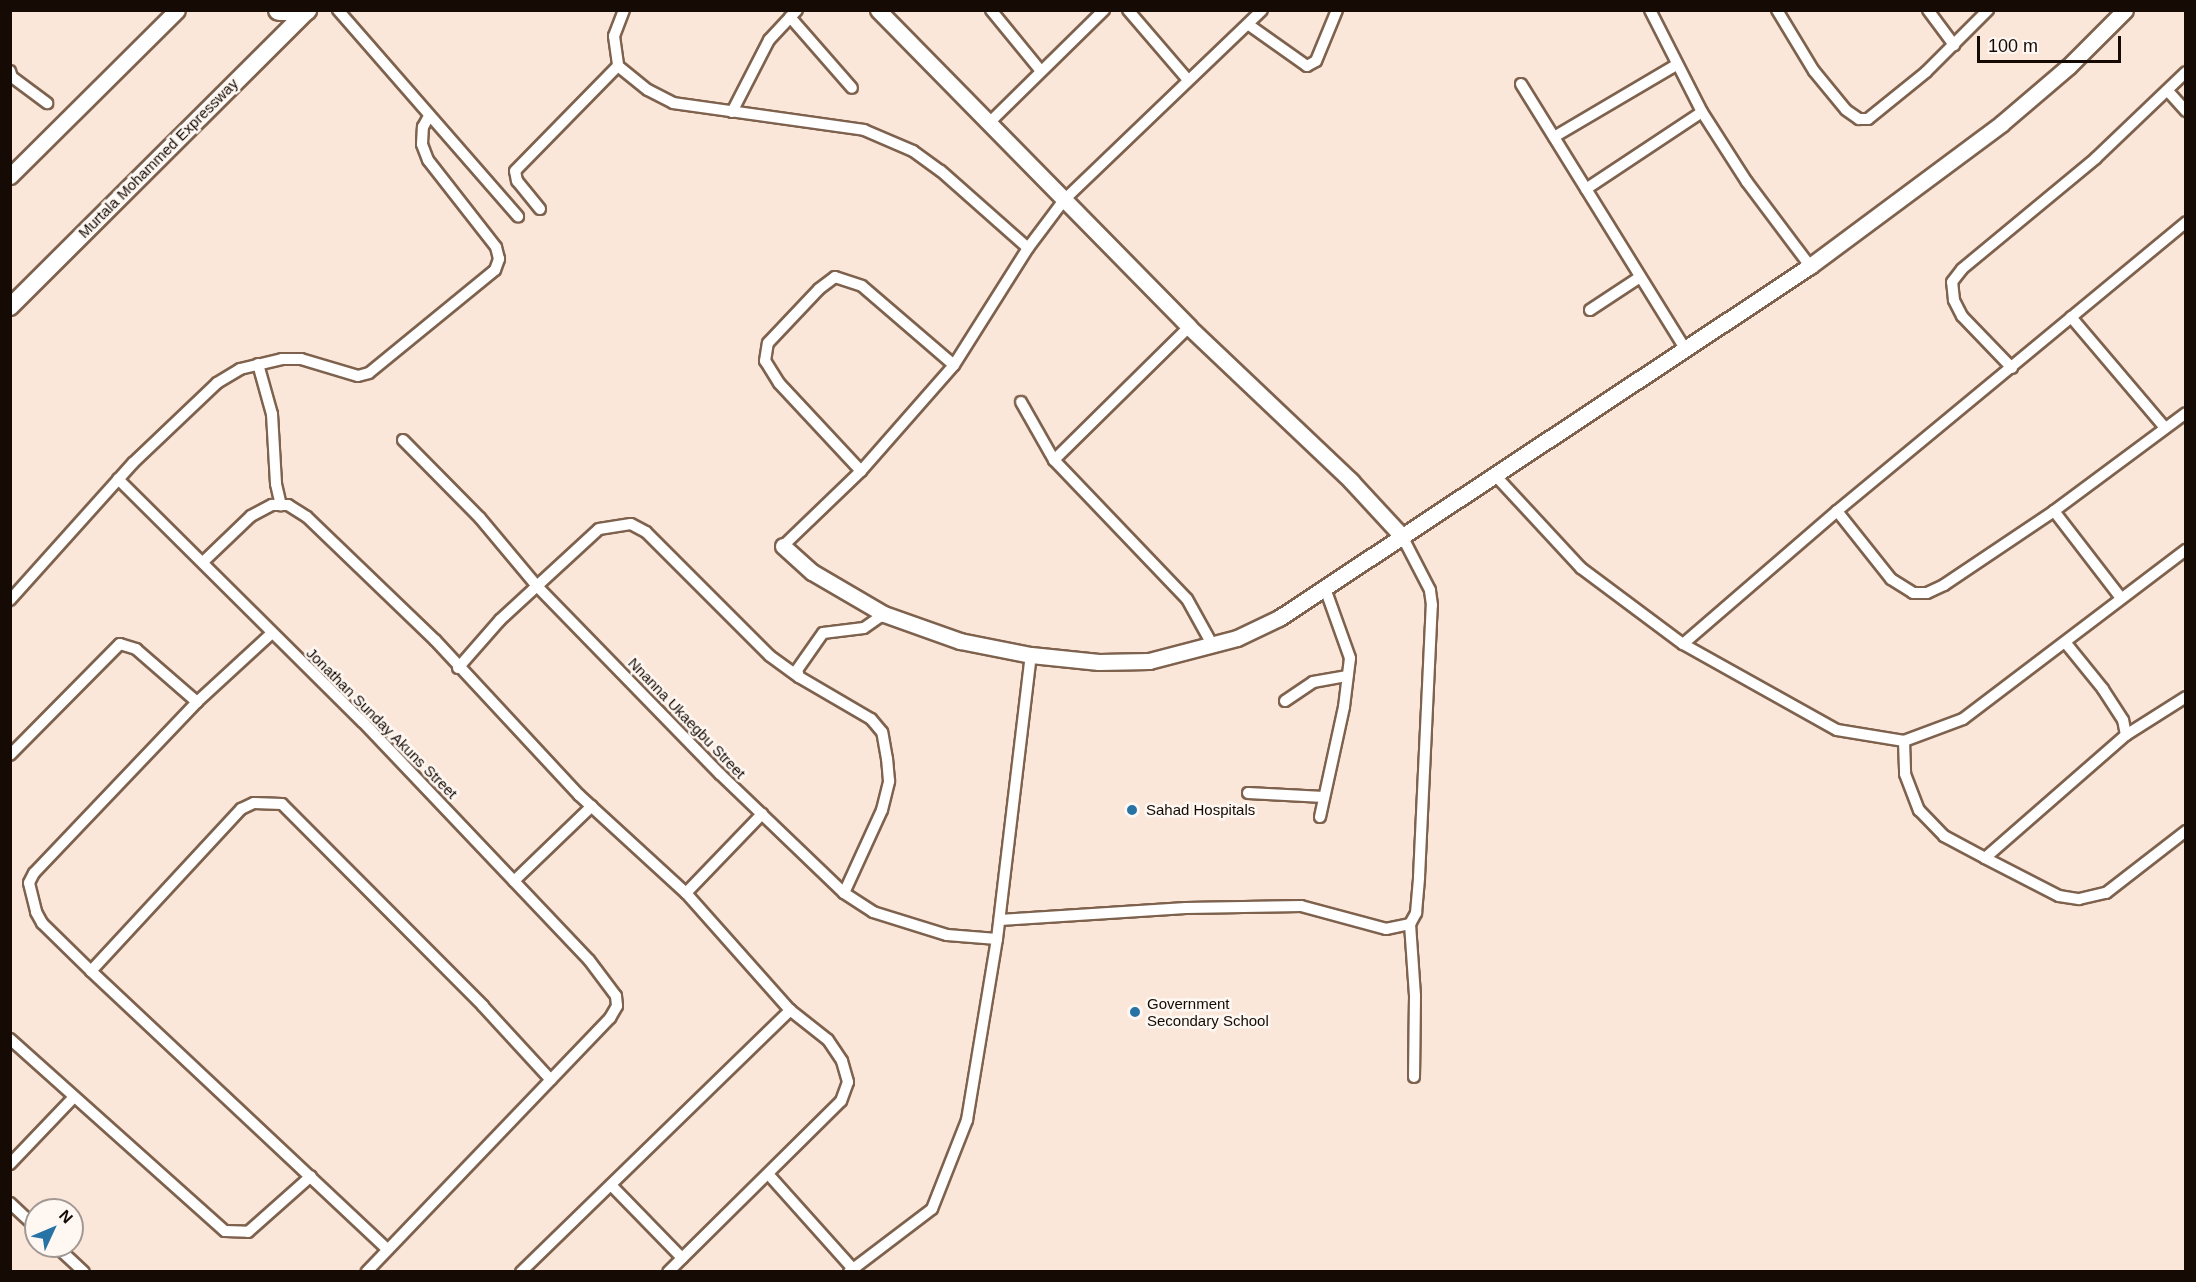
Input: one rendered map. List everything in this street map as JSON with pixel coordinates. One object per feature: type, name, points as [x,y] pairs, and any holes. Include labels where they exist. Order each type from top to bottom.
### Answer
[{"type":"highway","points":[[279,10],[307,10]]},
{"type":"main road","points":[[10,176],[177,10]]},
{"type":"main road","name":"Murtala Mohammed Expressway","points":[[10,307],[307,10]]},
{"type":"main road","points":[[878,10],[1189,327],[1351,481],[1402,536]]},
{"type":"main road","points":[[783,546],[812,572],[884,614],[960,641],[1031,655],[1099,662],[1149,661],[1213,646],[1279,618],[1809,266],[2001,124],[2069,66],[2125,10]]},
{"type":"street","points":[[338,10],[518,216]]},
{"type":"street","points":[[624,10],[614,36],[618,66],[648,90],[673,103],[864,130],[913,151],[941,171],[1028,248]]},
{"type":"street","points":[[991,10],[1041,71]]},
{"type":"street","points":[[990,122],[1104,10]]},
{"type":"street","points":[[1128,10],[1188,80]]},
{"type":"street","points":[[783,546],[861,471],[954,365],[1028,248],[1064,200],[1188,80],[1249,25],[1262,10]]},
{"type":"street","points":[[1249,25],[1307,66],[1316,61],[1337,10]]},
{"type":"street","points":[[1650,10],[1676,65],[1702,112],[1747,182],[1809,266]]},
{"type":"street","points":[[1777,10],[1814,71],[1846,110],[1859,119],[1879,114],[1954,45],[1988,10]]},
{"type":"street","points":[[1928,10],[1954,45]]},
{"type":"street","points":[[732,112],[759,57],[793,14],[852,88]]},
{"type":"street","points":[[1554,137],[1676,65]]},
{"type":"street","points":[[540,209],[516,181],[515,171],[618,66]]},
{"type":"street","points":[[10,71],[12,77],[47,103]]},
{"type":"street","points":[[2012,368],[1962,316],[1954,300],[1952,282],[1962,269],[2096,158],[2186,72]]},
{"type":"street","points":[[1521,84],[1684,347]]},
{"type":"street","points":[[2168,91],[2186,111]]},
{"type":"street","points":[[1586,189],[1702,112]]},
{"type":"street","points":[[10,600],[118,479],[218,383],[240,369],[258,364],[301,359],[358,376],[369,373],[495,270],[500,259],[496,247],[428,160],[422,144],[423,127],[429,116]]},
{"type":"street","points":[[1683,644],[1837,511],[2186,222]]},
{"type":"street","points":[[861,471],[779,383],[765,361],[768,343],[819,289],[836,277],[862,286],[954,365]]},
{"type":"street","points":[[1590,310],[1640,277]]},
{"type":"street","points":[[2071,317],[2165,428]]},
{"type":"street","points":[[1054,460],[1189,327]]},
{"type":"street","points":[[258,364],[272,414],[276,484],[281,505]]},
{"type":"street","points":[[1021,402],[1054,460],[1187,599],[1213,646]]},
{"type":"street","points":[[1837,511],[1891,579],[1913,593],[1927,593],[1944,585],[2054,511],[2186,413]]},
{"type":"street","name":"Nnanna Ukaegbu Street","points":[[404,440],[480,518],[536,585],[762,814],[844,893],[873,912],[938,932],[997,939]]},
{"type":"street","points":[[1494,474],[1581,568],[1683,644],[1838,730],[1904,741],[1935,733],[1963,719],[2121,597],[2186,550]]},
{"type":"street","name":"Jonathan Sunday Akuns Street","points":[[118,479],[203,562],[271,634],[363,722],[589,960],[616,996],[617,1006],[610,1018],[551,1080]]},
{"type":"street","points":[[203,562],[251,516],[272,505],[281,505],[307,517],[334,539],[592,806],[686,893],[790,1010],[828,1040],[842,1061],[848,1082],[841,1101],[769,1175],[668,1272]]},
{"type":"street","points":[[2054,511],[2121,597]]},
{"type":"street","points":[[459,668],[536,585],[599,529],[631,524],[646,532],[771,656],[799,677],[871,719],[882,732],[889,781],[882,810],[844,893]]},
{"type":"street","points":[[1402,536],[1430,590],[1432,605],[1419,877],[1416,913],[1410,924],[1415,996],[1414,1077]]},
{"type":"street","points":[[1320,817],[1350,658],[1344,634],[1325,588]]},
{"type":"street","points":[[799,677],[798,670],[823,633],[864,628],[884,614]]},
{"type":"street","points":[[271,634],[197,702],[34,873],[29,883],[42,923],[386,1248]]},
{"type":"street","points":[[2065,642],[2103,689],[2123,720],[2126,735]]},
{"type":"street","points":[[10,755],[120,644],[136,649],[197,702]]},
{"type":"street","points":[[769,1175],[851,1270],[932,1209],[967,1119],[1000,920],[1031,655]]},
{"type":"street","points":[[1285,700],[1313,682],[1347,676]]},
{"type":"street","points":[[1985,858],[2126,735],[2186,697]]},
{"type":"street","points":[[1904,741],[1905,774],[1919,810],[1944,836],[2059,896],[2079,899],[2106,893],[2186,831]]},
{"type":"street","points":[[1248,793],[1324,797]]},
{"type":"street","points":[[91,970],[241,809],[262,802],[282,804],[483,1006],[551,1080],[386,1248],[366,1272]]},
{"type":"street","points":[[514,881],[592,806]]},
{"type":"street","points":[[686,893],[762,814]]},
{"type":"street","points":[[1000,920],[1186,908],[1301,906],[1386,929],[1410,924]]},
{"type":"street","points":[[521,1272],[790,1010]]},
{"type":"street","points":[[10,1039],[225,1231],[248,1232],[311,1176]]},
{"type":"street","points":[[10,1164],[74,1097]]},
{"type":"street","points":[[611,1185],[682,1258]]},
{"type":"street","points":[[10,1203],[24,1216]]},
{"type":"street","points":[[69,1258],[84,1272]]},
{"type":"place","name":"Sahad Hospitals","points":[[1132,810]]},
{"type":"place","name":"Government Secondary School","points":[[1135,1012]]}]
